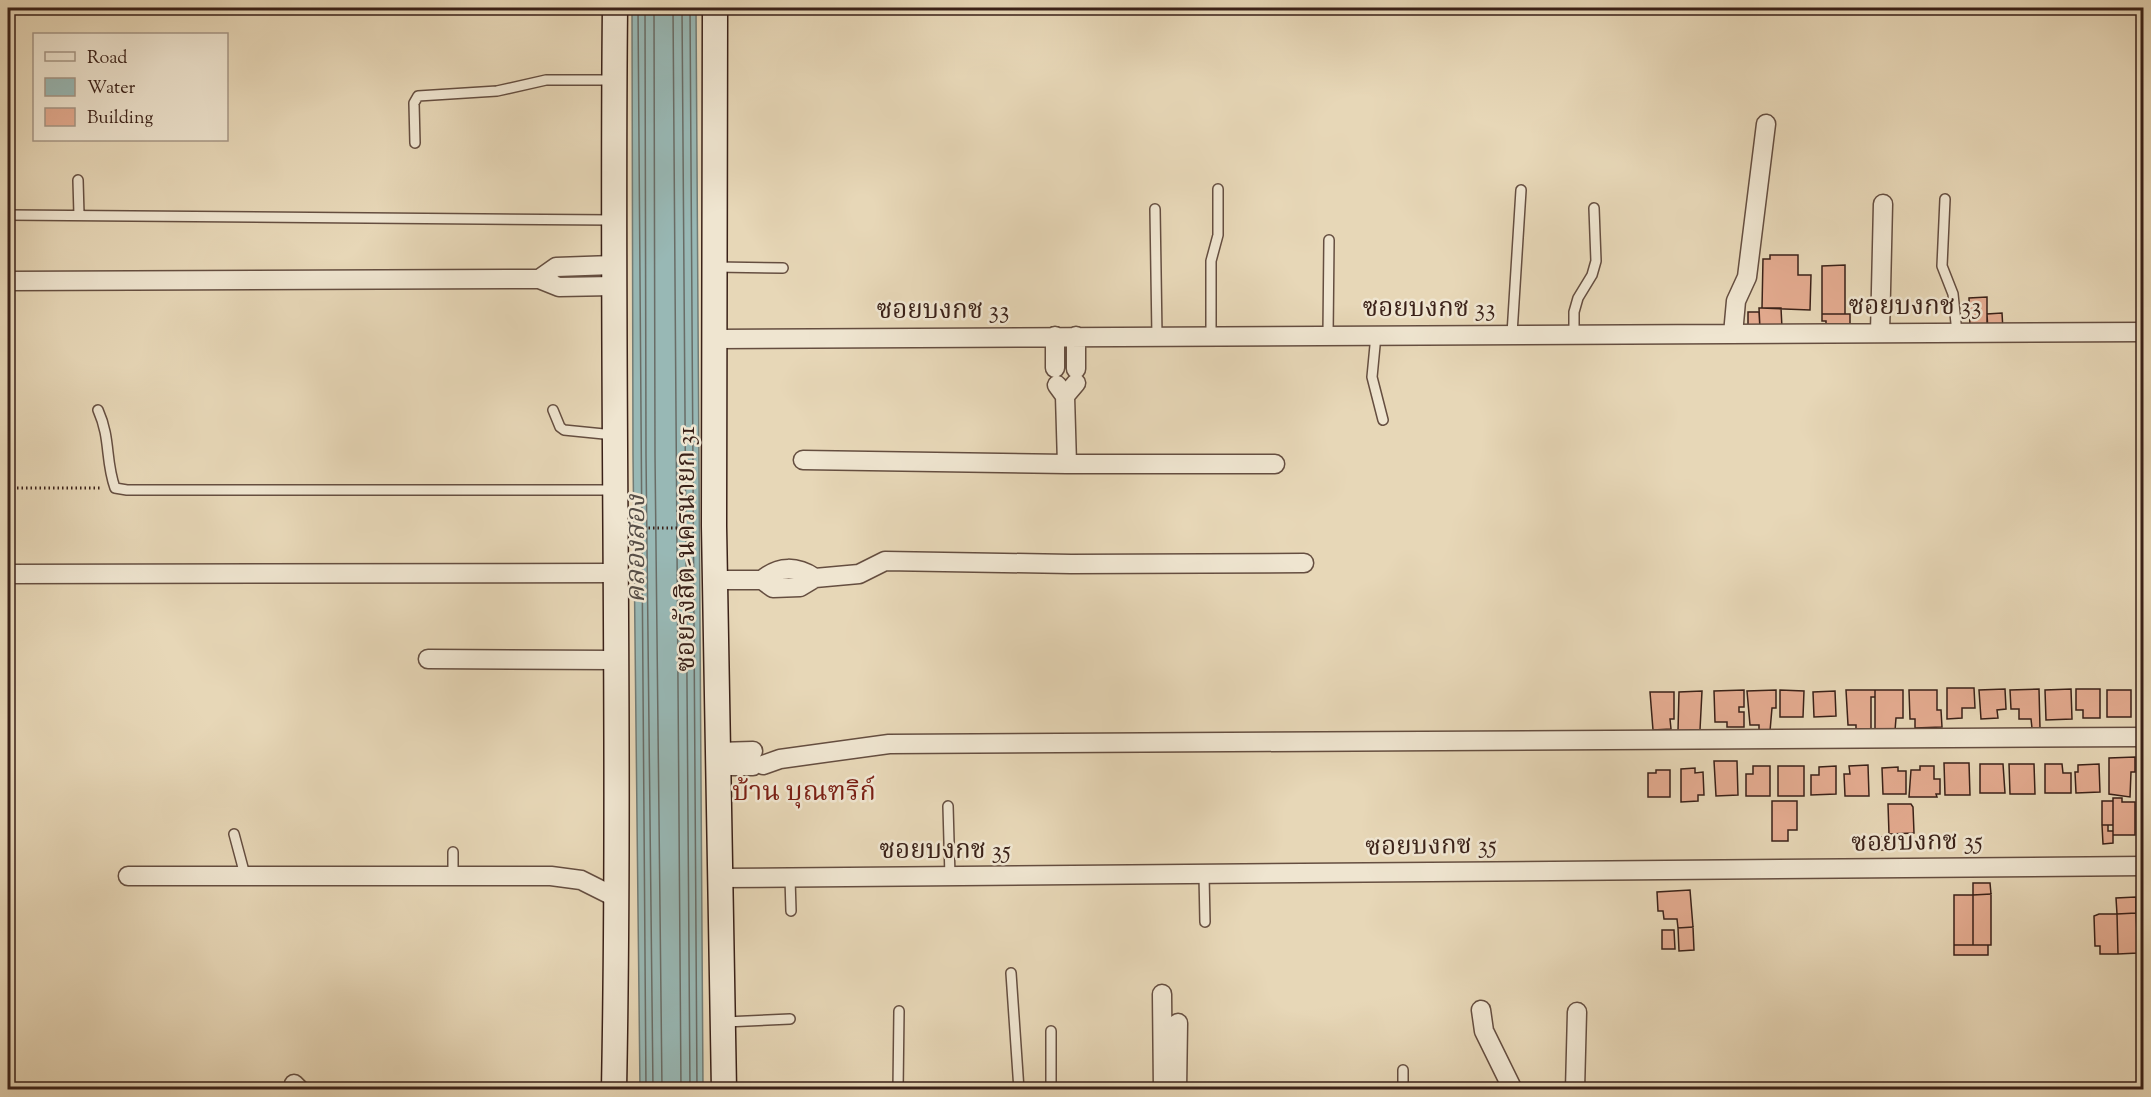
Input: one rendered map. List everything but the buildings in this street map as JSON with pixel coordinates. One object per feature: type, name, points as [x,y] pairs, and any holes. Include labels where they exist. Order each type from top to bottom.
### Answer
[{"type":"street","points":[[614,1089],[618,898],[613,276],[615,8]]},
{"type":"street","name":"ซอยรังสิต-นครนายก 31","points":[[715,8],[716,580],[724,1089]]},
{"type":"street","points":[[1733,334],[1736,301],[1749,266],[1766,124]]},
{"type":"street","points":[[1880,333],[1883,204]]},
{"type":"street","points":[[8,281],[539,279],[556,267],[613,276]]},
{"type":"street","name":"ซอยบงกช 33","points":[[715,339],[2144,332]]},
{"type":"street","points":[[1055,336],[1066,380],[1067,464]]},
{"type":"street","points":[[1066,380],[1076,336]]},
{"type":"street","points":[[803,460],[1275,464]]},
{"type":"street","points":[[716,580],[762,580],[773,588],[801,587],[815,578],[859,574],[885,561],[1071,564],[1304,562]]},
{"type":"street","points":[[8,574],[615,573]]},
{"type":"street","points":[[428,659],[615,660]]},
{"type":"street","points":[[718,759],[762,758],[889,744],[2144,737]]},
{"type":"street","name":"ซอยบงกช 35","points":[[720,879],[2144,866]]},
{"type":"street","points":[[128,876],[566,878],[581,880],[618,898]]},
{"type":"street","points":[[1162,994],[1163,1089]]},
{"type":"street","points":[[1482,1010],[1484,1031],[1513,1089]]},
{"type":"street","points":[[1575,1089],[1577,1012]]},
{"type":"street","points":[[1178,1023],[1178,1089]]},
{"type":"lane","points":[[415,143],[414,103],[418,96],[497,91],[523,83],[546,80],[614,80]]},
{"type":"lane","points":[[78,180],[79,215]]},
{"type":"lane","points":[[1211,336],[1211,261],[1218,235],[1218,189]]},
{"type":"lane","points":[[1512,334],[1521,190]]},
{"type":"lane","points":[[1945,199],[1942,266],[1953,294],[1957,333]]},
{"type":"lane","points":[[1574,334],[1574,312],[1578,298],[1592,275],[1596,261],[1594,208]]},
{"type":"lane","points":[[1155,209],[1157,336]]},
{"type":"lane","points":[[8,215],[613,220]]},
{"type":"lane","points":[[1328,335],[1329,240]]},
{"type":"lane","points":[[715,267],[783,268]]},
{"type":"lane","points":[[1376,335],[1371,377],[1383,420]]},
{"type":"lane","points":[[98,410],[108,437],[111,476],[115,488],[149,491],[615,490]]},
{"type":"lane","points":[[553,410],[560,427],[564,430],[615,435]]},
{"type":"lane","points":[[948,806],[950,877]]},
{"type":"lane","points":[[234,834],[245,875]]},
{"type":"lane","points":[[453,852],[453,876]]},
{"type":"lane","points":[[1204,875],[1205,922]]},
{"type":"lane","points":[[790,878],[791,911]]},
{"type":"lane","points":[[1011,973],[1019,1089]]},
{"type":"lane","points":[[898,1089],[899,1011]]},
{"type":"lane","points":[[723,1022],[790,1019]]},
{"type":"lane","points":[[1051,1031],[1051,1089]]},
{"type":"lane","points":[[1403,1070],[1403,1089]]},
{"type":"path","points":[[8,488],[115,488]]},
{"type":"path","points":[[626,528],[703,528]]},
{"type":"water","name":"คลองสอง","points":[[632,8],[696,8],[703,1089],[640,1089],[633,455]]},
{"type":"district","name":"บ้าน บุณฑริก์","points":[[804,793]]}]
